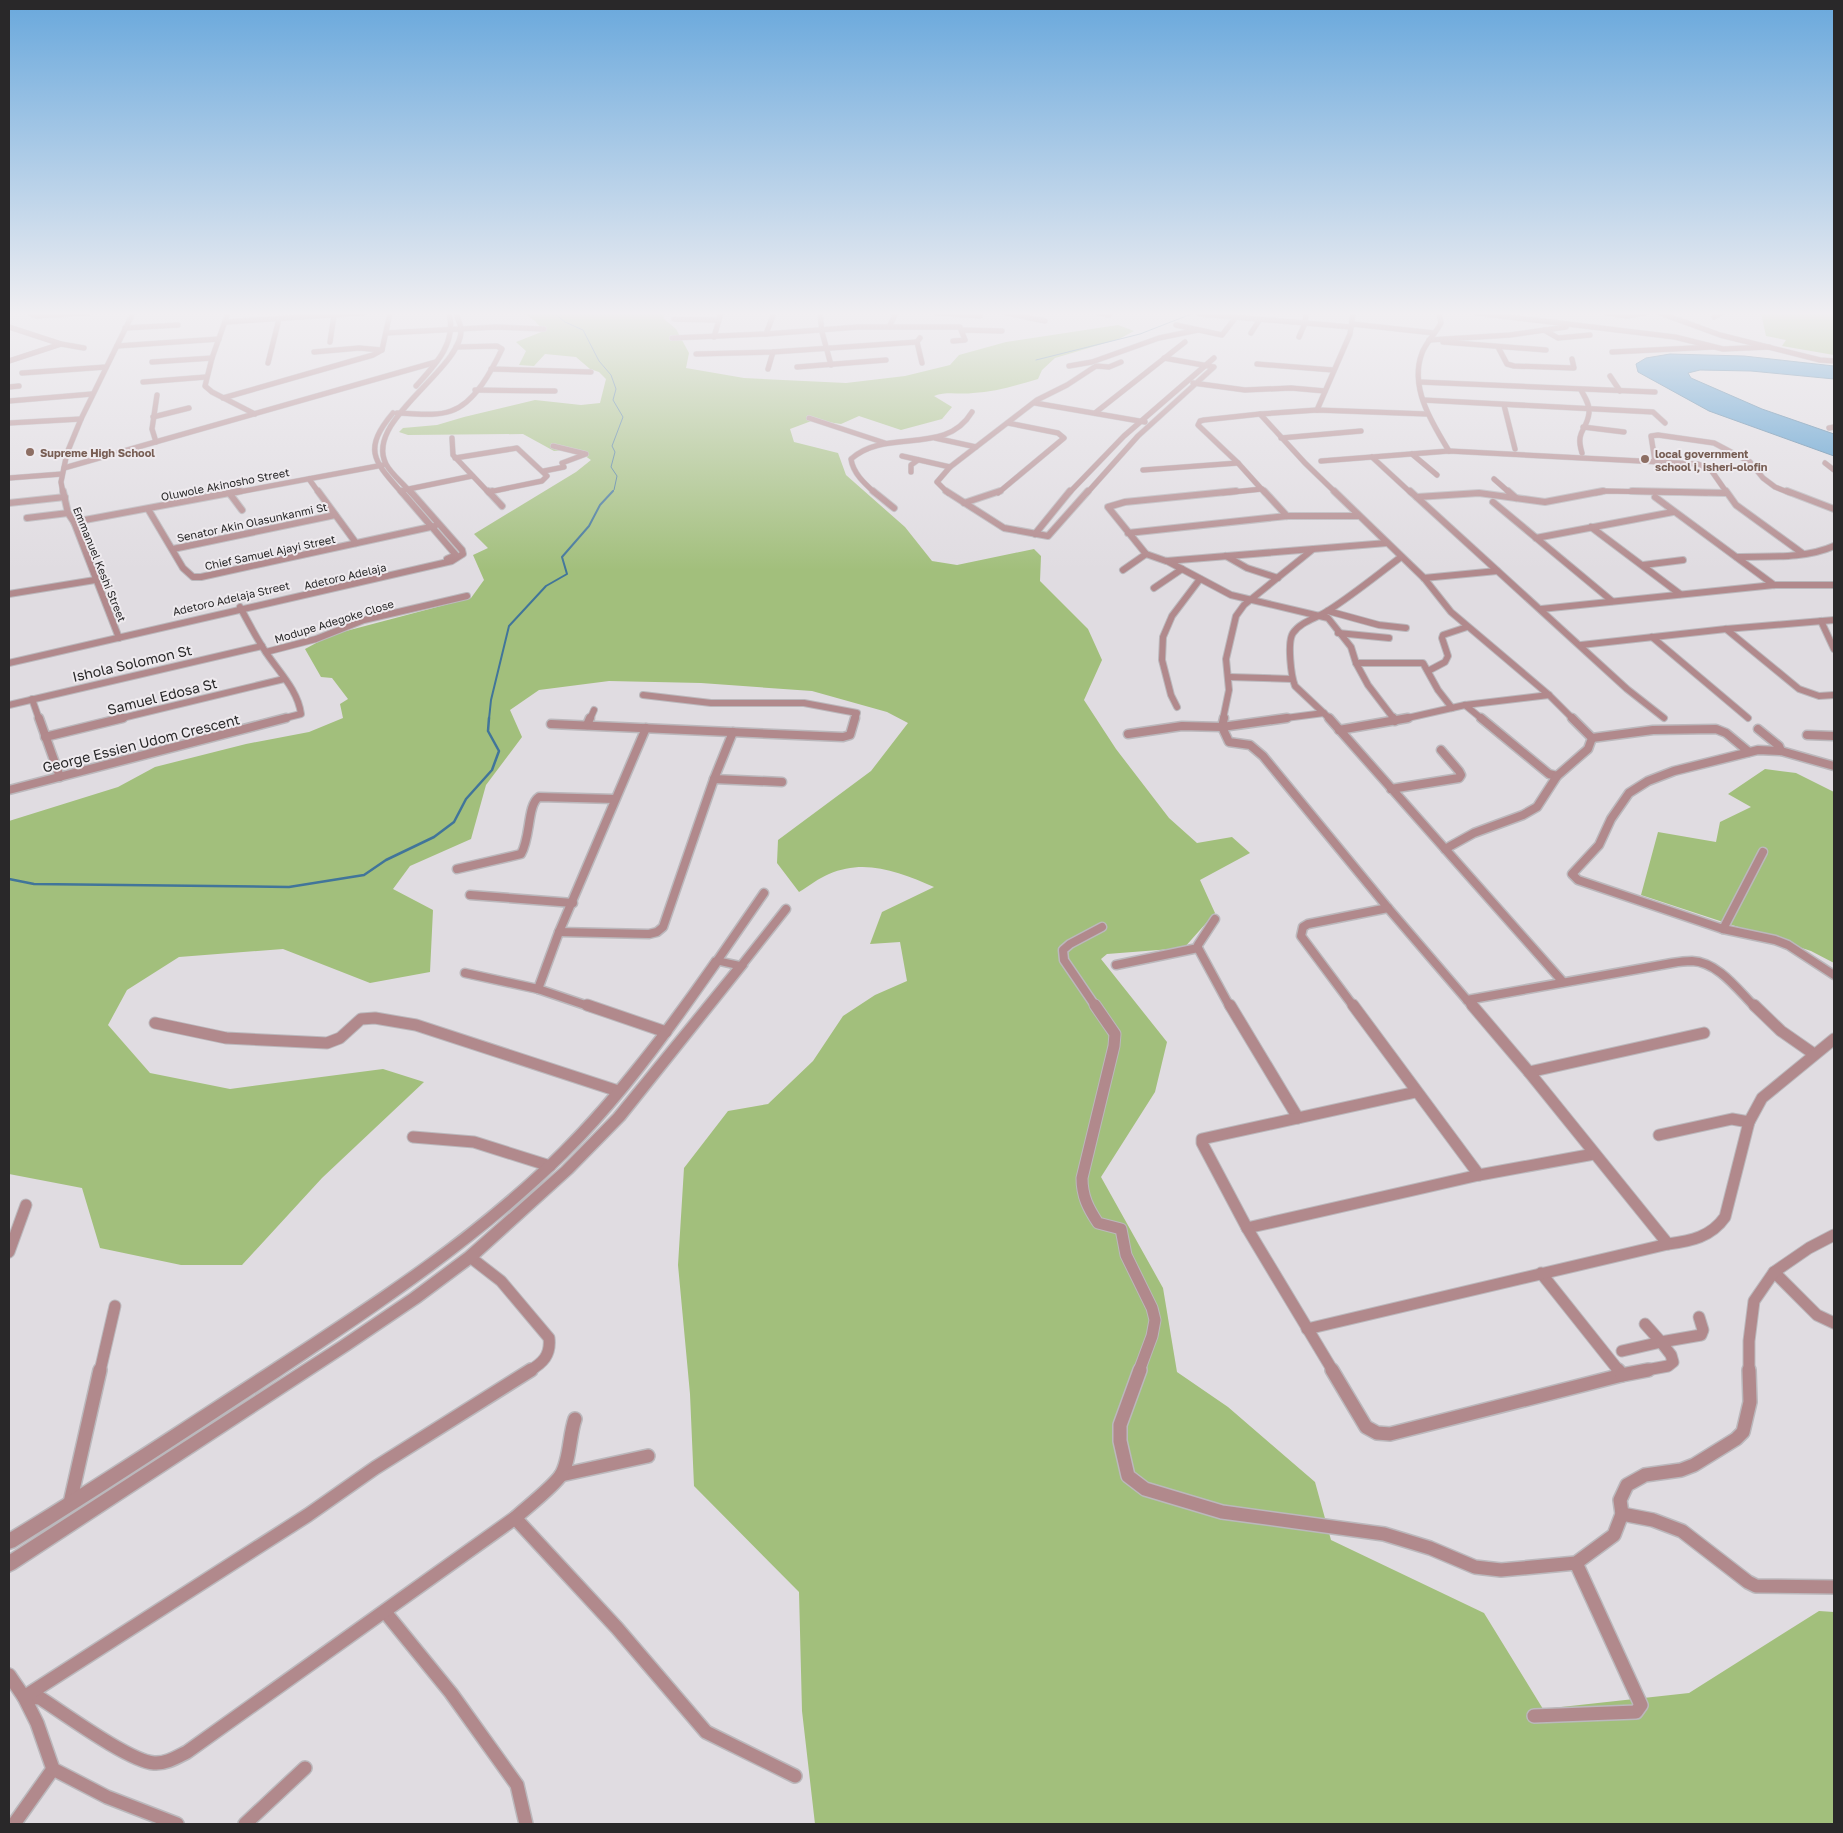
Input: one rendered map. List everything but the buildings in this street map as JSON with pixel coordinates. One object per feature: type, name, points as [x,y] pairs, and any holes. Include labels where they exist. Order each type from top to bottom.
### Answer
[{"type":"street","points":[[9,401],[38,399]]},
{"type":"street","points":[[63,471],[71,440],[90,399]]},
{"type":"street","points":[[156,399],[152,429],[156,442]]},
{"type":"street","points":[[224,399],[255,414]]},
{"type":"street","points":[[9,478],[63,471],[156,442],[309,399]]},
{"type":"street","points":[[405,399],[381,426],[376,438],[374,452],[379,466],[404,490],[439,525],[462,550],[463,554],[456,557],[404,490],[386,464],[382,453],[385,435],[400,413],[413,399]]},
{"type":"street","points":[[393,413],[438,413],[452,411],[467,399]]},
{"type":"street","points":[[1039,399],[950,466],[936,482],[944,490],[1004,528],[1048,536],[1094,483],[1151,423],[1180,399]]},
{"type":"street","points":[[1095,413],[1113,399]]},
{"type":"street","points":[[1035,534],[1080,480],[1141,421],[1168,399]]},
{"type":"street","points":[[1317,410],[1322,399]]},
{"type":"street","points":[[1582,453],[1578,437],[1589,409],[1585,399]]},
{"type":"street","points":[[1449,450],[1427,414],[1423,400],[1653,412],[1665,423]]},
{"type":"street","points":[[1034,403],[1151,423]]},
{"type":"street","points":[[1504,405],[1515,449]]},
{"type":"street","points":[[153,417],[189,408]]},
{"type":"street","points":[[1287,516],[1198,423],[1204,420],[1317,410],[1427,414]]},
{"type":"street","points":[[894,508],[861,479],[850,462],[859,450],[885,443],[932,438],[962,427],[972,412]]},
{"type":"street","points":[[1260,414],[1358,516],[1424,578],[1451,612],[1549,696],[1592,738],[1592,744],[1588,749],[1557,776],[1544,799],[1534,810],[1472,834],[1446,849]]},
{"type":"street","points":[[809,418],[885,443]]},
{"type":"street","points":[[9,424],[81,419]]},
{"type":"street","points":[[964,503],[998,493],[1064,438],[1058,433],[1008,423]]},
{"type":"street","points":[[1583,427],[1624,432]]},
{"type":"street","points":[[1281,438],[1361,431]]},
{"type":"street","points":[[1654,461],[1651,436],[1709,441],[1750,462],[1763,478],[1775,486],[1834,509]]},
{"type":"street","points":[[452,438],[452,452],[456,458],[502,506]]},
{"type":"street","points":[[932,438],[976,447]]},
{"type":"street","points":[[544,471],[564,467],[562,463],[586,454],[578,450],[558,450],[553,446]]},
{"type":"street","points":[[456,458],[517,448],[544,471],[547,476],[545,480],[488,492]]},
{"type":"street","points":[[1321,461],[1449,450],[1698,464],[1706,466],[1711,470],[1726,493],[1743,510],[1802,553]]},
{"type":"street","points":[[1412,454],[1437,475]]},
{"type":"street","points":[[902,456],[950,466]]},
{"type":"street","points":[[1372,457],[1581,645],[1627,689],[1664,718]]},
{"type":"street","points":[[911,472],[911,465],[918,460]]},
{"type":"street","points":[[1143,470],[1238,463]]},
{"type":"street","points":[[1825,463],[1834,470]]},
{"type":"street","name":"Oluwole Akinosho Street","points":[[74,522],[386,464]]},
{"type":"street","name":"Emmanuel Keshi Street","points":[[63,471],[61,482],[68,513],[74,522],[118,636]]},
{"type":"street","points":[[404,490],[472,476]]},
{"type":"street","points":[[309,479],[356,544]]},
{"type":"street","points":[[1494,479],[1517,499]]},
{"type":"street","points":[[1080,480],[1094,483]]},
{"type":"street","points":[[1262,489],[1133,501],[1109,505],[1109,509],[1146,554],[1166,561],[1222,591],[1250,601],[1325,613],[1379,625],[1406,628]]},
{"type":"street","points":[[1417,497],[1478,494],[1544,502],[1605,491],[1726,493]]},
{"type":"street","points":[[230,494],[242,510]]},
{"type":"street","points":[[9,502],[65,497]]},
{"type":"street","points":[[1655,497],[1774,585]]},
{"type":"street","points":[[1492,502],[1612,601]]},
{"type":"street","name":"Chief Samuel Ajayi Street","points":[[148,509],[183,568],[193,577],[201,577],[439,525]]},
{"type":"street","points":[[1536,538],[1673,512]]},
{"type":"street","points":[[27,518],[68,513]]},
{"type":"street","name":"Senator Akin Olasunkanmi St","points":[[173,549],[335,515]]},
{"type":"street","points":[[1128,533],[1287,516],[1358,516]]},
{"type":"street","points":[[1591,528],[1680,594]]},
{"type":"street","points":[[1166,561],[1387,543]]},
{"type":"street","points":[[1737,557],[1802,553],[1826,550],[1834,546]]},
{"type":"street","points":[[1312,550],[1240,609],[1234,622],[1226,659],[1229,690],[1222,727],[1229,742],[1250,745],[1263,756],[1388,908],[1529,1072],[1668,1244]]},
{"type":"street","points":[[1123,570],[1146,554]]},
{"type":"street","points":[[1226,556],[1247,568],[1278,578]]},
{"type":"street","name":"Adetoro Adelaja","points":[[9,663],[456,557]]},
{"type":"street","points":[[1401,557],[1325,613],[1304,623],[1293,633],[1290,642],[1292,679],[1297,689],[1324,713],[1563,982]]},
{"type":"street","points":[[1644,566],[1683,560]]},
{"type":"street","points":[[1154,588],[1182,569]]},
{"type":"street","points":[[1424,578],[1497,571]]},
{"type":"street","points":[[1177,707],[1170,695],[1167,674],[1162,662],[1163,635],[1182,602],[1200,579]]},
{"type":"street","points":[[9,594],[95,580]]},
{"type":"street","points":[[1541,609],[1774,585],[1834,585]]},
{"type":"street","name":"Modupe Adegoke Close","points":[[264,649],[316,639],[364,620],[467,596]]},
{"type":"street","points":[[241,608],[264,649],[284,679]]},
{"type":"street","points":[[1325,613],[1332,621],[1338,633],[1351,647],[1356,663],[1368,685],[1395,721]]},
{"type":"street","points":[[1581,645],[1726,629],[1834,620]]},
{"type":"street","points":[[1821,621],[1834,649]]},
{"type":"street","points":[[1428,671],[1445,662],[1448,656],[1442,638],[1443,635],[1467,627]]},
{"type":"street","points":[[1726,629],[1799,689],[1819,696],[1834,695]]},
{"type":"street","points":[[1338,633],[1389,638]]},
{"type":"street","points":[[9,658],[118,636]]},
{"type":"street","points":[[1652,637],[1748,718]]},
{"type":"street","name":"Ishola Solomon St","points":[[9,705],[264,649]]},
{"type":"street","points":[[1356,663],[1420,662],[1452,708]]},
{"type":"street","points":[[1229,677],[1292,679]]},
{"type":"street","name":"George Essien Udom Crescent","points":[[9,790],[301,714],[298,702],[284,679]]},
{"type":"street","name":"Samuel Edosa St","points":[[45,737],[284,679]]},
{"type":"street","points":[[551,724],[843,738],[850,735],[857,713],[804,703],[711,703],[643,695]]},
{"type":"street","points":[[1339,730],[1395,721],[1465,705],[1549,696]]},
{"type":"street","points":[[32,700],[60,777]]},
{"type":"street","points":[[1465,705],[1549,774],[1557,776]]},
{"type":"street","points":[[587,725],[594,710]]},
{"type":"street","points":[[1128,734],[1182,726],[1222,727],[1324,713]]},
{"type":"street","points":[[538,989],[559,932],[646,728]]},
{"type":"street","points":[[1592,738],[1653,730],[1716,729],[1726,733],[1749,752]]},
{"type":"street","points":[[1758,729],[1779,746],[1781,751]]},
{"type":"street","points":[[559,932],[649,934],[657,932],[663,927],[714,779],[733,732]]},
{"type":"street","points":[[1808,736],[1834,736]]},
{"type":"street","points":[[1391,789],[1459,778],[1459,771],[1441,750]]},
{"type":"street","points":[[1834,766],[1781,751],[1749,752],[1674,770],[1634,788],[1617,810],[1599,845],[1572,874],[1578,880],[1723,928],[1788,945],[1834,975]]},
{"type":"street","points":[[714,779],[782,782]]},
{"type":"street","points":[[456,869],[515,857],[521,854],[531,825],[530,812],[533,802],[539,796],[615,799]]},
{"type":"street","points":[[1723,928],[1763,852]]},
{"type":"street","points":[[9,1542],[374,1306],[449,1253],[550,1166],[618,1092],[666,1032],[764,893]]},
{"type":"street","points":[[470,895],[572,903]]},
{"type":"street","points":[[1388,908],[1308,924],[1303,927],[1301,936],[1479,1175]]},
{"type":"street","points":[[9,1564],[344,1346],[415,1298],[470,1257],[568,1170],[619,1117],[786,909]]},
{"type":"street","points":[[1215,919],[1198,945],[1198,948],[1224,996],[1298,1118]]},
{"type":"street","points":[[1102,927],[1070,944],[1063,950],[1064,960],[1115,1034],[1082,1178],[1082,1195],[1087,1208],[1098,1223],[1121,1229],[1126,1255],[1152,1308],[1155,1320],[1152,1336],[1120,1425],[1120,1441],[1128,1476],[1145,1489],[1222,1512],[1384,1534],[1430,1548],[1475,1567],[1501,1570],[1576,1563],[1614,1535],[1622,1514],[1620,1500],[1627,1485],[1636,1478],[1645,1475],[1681,1470],[1694,1465],[1736,1439],[1743,1432],[1750,1402],[1749,1341],[1754,1301],[1774,1272],[1809,1248],[1834,1234]]},
{"type":"street","points":[[1116,965],[1198,948]]},
{"type":"street","points":[[717,961],[741,966]]},
{"type":"street","points":[[1466,1000],[1672,963],[1700,963],[1717,970],[1782,1032],[1814,1054]]},
{"type":"street","points":[[465,973],[538,989],[666,1032]]},
{"type":"street","points":[[156,1023],[226,1038],[327,1043],[340,1038],[361,1019],[375,1018],[416,1025],[618,1092]]},
{"type":"street","points":[[1529,1072],[1704,1033]]},
{"type":"street","points":[[1307,1328],[1704,1236],[1719,1227],[1725,1217],[1748,1122],[1762,1098],[1814,1054],[1834,1040]]},
{"type":"street","points":[[1416,1092],[1202,1139],[1202,1143],[1247,1228],[1357,1415],[1366,1427],[1377,1433],[1390,1434],[1622,1375],[1668,1366],[1673,1362],[1671,1354],[1645,1324]]},
{"type":"street","points":[[1659,1135],[1732,1119],[1748,1122]]},
{"type":"street","points":[[412,1137],[474,1142],[550,1166]]},
{"type":"street","points":[[1247,1228],[1479,1175],[1594,1154]]},
{"type":"street","points":[[9,1252],[26,1205]]},
{"type":"street","points":[[24,1697],[308,1515],[375,1468],[539,1365],[548,1356],[551,1347],[549,1338],[501,1281],[470,1257]]},
{"type":"street","points":[[1774,1272],[1817,1315],[1834,1323]]},
{"type":"street","points":[[1542,1273],[1622,1375]]},
{"type":"street","points":[[70,1503],[116,1306]]},
{"type":"street","points":[[1622,1351],[1701,1335],[1703,1330],[1699,1318]]},
{"type":"street","points":[[24,1697],[40,1698],[134,1757],[149,1764],[160,1764],[172,1760],[187,1752],[515,1518],[561,1475],[569,1452],[570,1433],[575,1418]]},
{"type":"street","points":[[561,1475],[648,1456]]},
{"type":"street","points":[[1622,1514],[1653,1520],[1682,1531],[1748,1582],[1756,1586],[1834,1587]]},
{"type":"street","points":[[515,1518],[617,1628],[706,1732],[795,1776]]},
{"type":"street","points":[[26,1531],[35,1547]]},
{"type":"street","points":[[1534,1716],[1636,1712],[1641,1706],[1576,1563]]},
{"type":"street","points":[[384,1612],[452,1693],[517,1785],[526,1824]]},
{"type":"street","points":[[9,1675],[24,1697],[37,1723],[53,1769],[107,1797],[177,1824]]},
{"type":"street","points":[[245,1824],[306,1768]]},
{"type":"street","points":[[14,1824],[53,1769]]},
{"type":"green space","points":[[601,399],[938,399],[952,407],[942,419],[901,430],[859,416],[841,424],[814,420],[790,429],[794,442],[838,453],[846,475],[905,527],[932,561],[957,565],[1034,549],[1041,556],[1040,581],[1088,629],[1102,660],[1084,700],[1116,749],[1169,818],[1197,843],[1232,837],[1250,853],[1200,880],[1215,913],[1184,948],[1107,954],[1101,959],[1167,1042],[1155,1092],[1101,1177],[1163,1288],[1177,1372],[1228,1407],[1315,1482],[1331,1540],[1484,1613],[1543,1709],[1689,1693],[1819,1611],[1834,1612],[1834,1824],[815,1824],[802,1711],[799,1592],[694,1486],[690,1394],[678,1265],[684,1168],[728,1111],[768,1104],[813,1061],[843,1016],[875,995],[907,981],[900,942],[870,944],[882,912],[934,887],[895,872],[869,867],[856,867],[842,869],[829,874],[799,892],[777,863],[778,840],[871,771],[908,723],[887,712],[812,691],[701,683],[609,681],[539,690],[510,710],[522,737],[486,785],[471,839],[410,866],[393,889],[433,910],[430,972],[370,983],[283,949],[179,957],[127,990],[108,1025],[150,1073],[230,1089],[383,1069],[424,1082],[322,1178],[242,1265],[181,1265],[100,1248],[82,1188],[9,1174],[9,821],[118,787],[155,767],[246,744],[309,732],[343,718],[340,704],[348,699],[332,678],[321,677],[305,649],[331,635],[471,598],[484,580],[473,555],[488,548],[474,534],[576,472],[591,460],[575,449],[554,451],[523,434],[408,435],[399,432],[403,428],[437,425],[535,400],[581,405],[600,403]]},
{"type":"green space","points":[[1765,769],[1796,773],[1834,792],[1834,963],[1811,951],[1641,895],[1658,832],[1716,842],[1720,822],[1751,807],[1728,794]]},
{"type":"water","points":[[1686,399],[1738,399],[1762,409],[1834,434],[1834,456],[1709,411]]},
{"type":"waterway","points":[[613,399],[623,417],[612,446],[615,452],[611,467],[617,476],[613,491]]},
{"type":"waterway","points":[[489,719],[491,700],[509,626],[546,586],[567,574],[562,557],[589,526],[600,505],[613,491]]},
{"type":"waterway","points":[[9,879],[34,884],[289,887],[364,875],[386,860],[434,837],[454,822],[466,799],[492,770],[499,751],[488,731],[489,718]]},
{"type":"place","name":"Supreme High School","points":[[30,452]]},
{"type":"place","name":"local government school i, isheri-olofin","points":[[1645,459]]}]
